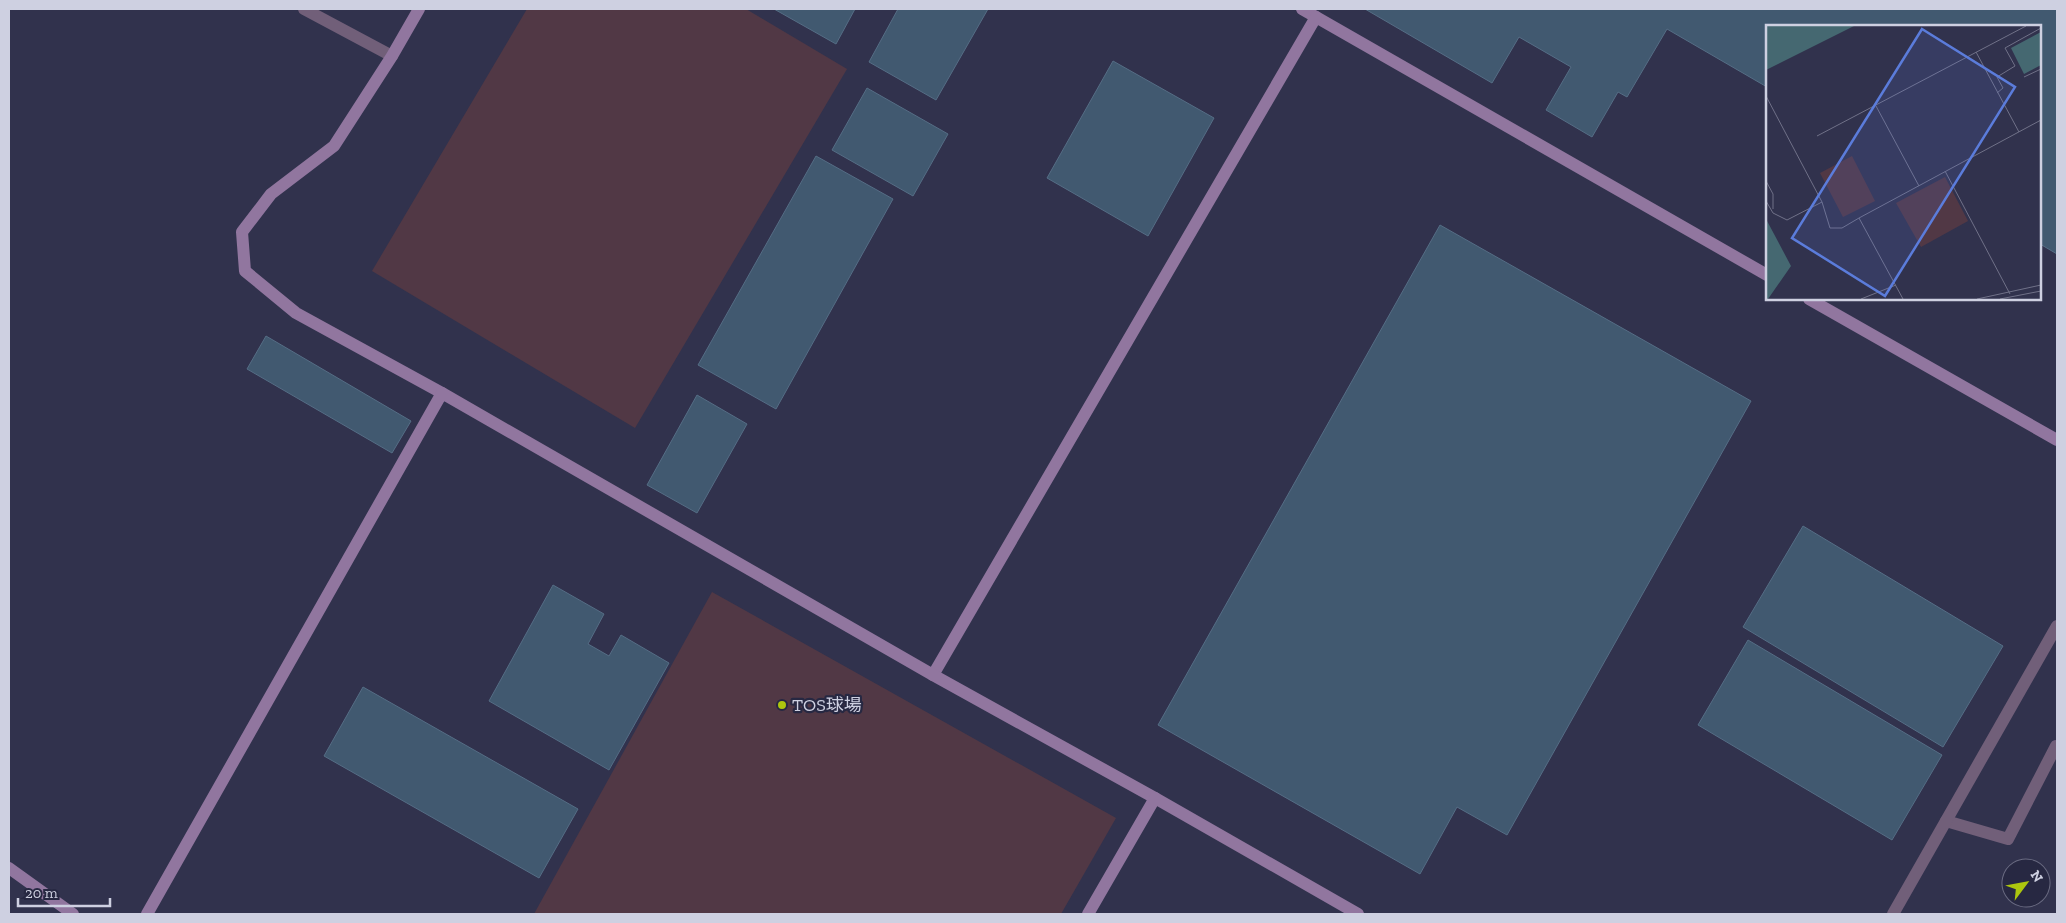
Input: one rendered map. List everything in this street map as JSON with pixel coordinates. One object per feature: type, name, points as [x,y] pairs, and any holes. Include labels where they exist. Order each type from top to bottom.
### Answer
[{"type":"street","points":[[304,9],[392,56]]},
{"type":"street","points":[[419,9],[392,56],[334,146],[271,194],[242,232],[245,271],[296,313],[442,393],[933,675],[1155,798],[1358,914]]},
{"type":"street","points":[[1302,9],[1766,274]]},
{"type":"street","points":[[933,675],[1316,17]]},
{"type":"street","points":[[1812,300],[2057,440]]},
{"type":"street","points":[[147,914],[442,393]]},
{"type":"street","points":[[1893,914],[2057,626]]},
{"type":"street","points":[[1946,821],[2008,839],[2057,747]]},
{"type":"street","points":[[1088,914],[1155,798]]},
{"type":"street","points":[[9,868],[73,914]]},
{"type":"shaded area","points":[[527,9],[746,9],[847,69],[635,428],[372,271]]},
{"type":"shaded area","name":"TOS球場","points":[[712,592],[1116,818],[1061,914],[534,914]]},
{"type":"building","points":[[774,9],[855,9],[836,44]]},
{"type":"building","points":[[898,9],[988,9],[936,100],[869,62]]},
{"type":"building","points":[[1365,9],[2057,9],[2057,254],[2041,245],[2041,25],[1766,25],[1766,86],[1667,29],[1627,97],[1618,92],[1592,137],[1546,110],[1571,67],[1519,37],[1492,83]]},
{"type":"building","points":[[1113,61],[1214,118],[1148,236],[1047,178]]},
{"type":"building","points":[[867,88],[948,134],[913,196],[832,150]]},
{"type":"building","points":[[816,156],[893,199],[776,409],[698,365]]},
{"type":"building","points":[[1440,225],[1751,401],[1507,835],[1457,807],[1420,874],[1158,725]]},
{"type":"building","points":[[266,336],[411,421],[392,453],[247,369]]},
{"type":"building","points":[[697,395],[747,424],[697,513],[647,485]]},
{"type":"building","points":[[1803,526],[2003,646],[1943,747],[1743,627]]},
{"type":"building","points":[[553,585],[604,614],[588,644],[609,656],[621,635],[669,663],[609,770],[489,701]]},
{"type":"building","points":[[1748,640],[1942,755],[1892,840],[1698,725]]},
{"type":"building","points":[[363,687],[578,809],[539,878],[324,756]]},
{"type":"place","name":"TOS球場","points":[[782,705]]}]
